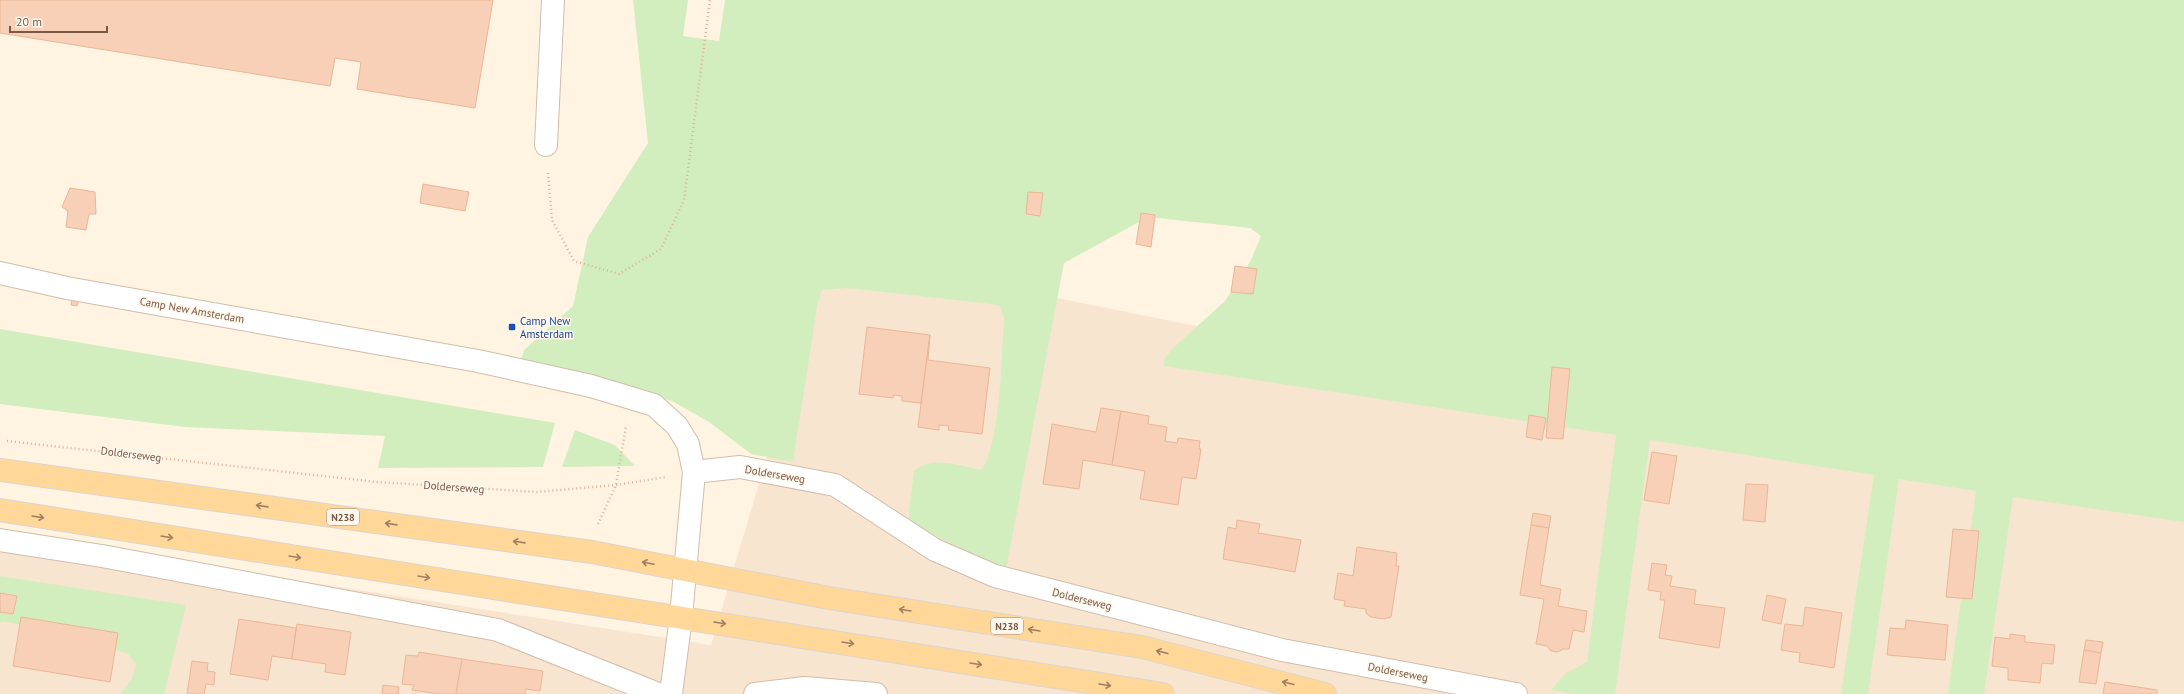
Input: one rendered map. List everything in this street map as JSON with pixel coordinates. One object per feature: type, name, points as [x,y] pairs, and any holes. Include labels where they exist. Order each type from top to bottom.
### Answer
[{"type":"main road","name":"N238","points":[[0,470],[592,552],[829,598],[1142,647],[1325,694]]},
{"type":"main road","points":[[0,510],[1163,694]]},
{"type":"street","points":[[546,145],[553,0]]},
{"type":"street","name":"Camp New Amsterdam","points":[[0,273],[67,288],[478,361],[560,378],[631,397],[654,405],[677,426],[688,444],[694,472],[686,571]]},
{"type":"street","name":"Dolderseweg","points":[[694,472],[740,467],[835,485],[935,550],[994,576],[1282,650],[1516,694]]},
{"type":"street","points":[[0,540],[102,556],[498,630],[658,694]]},
{"type":"street","points":[[671,694],[686,571]]},
{"type":"street","points":[[755,694],[805,688],[876,694]]},
{"type":"path","points":[[546,145],[552,220],[574,261],[619,274],[661,249],[684,200],[710,0]]},
{"type":"path","points":[[616,485],[631,397]]},
{"type":"path","name":"Dolderseweg","points":[[0,441],[19,441],[377,482],[537,492],[616,485],[694,472]]},
{"type":"shaded area","points":[[828,252],[1599,407],[2184,468],[2184,694],[0,694],[0,534],[711,645]]},
{"type":"green space","points":[[633,0],[688,0],[683,36],[719,41],[725,0],[2184,0],[2184,522],[2013,497],[1984,694],[1948,694],[1976,491],[1899,479],[1868,694],[1841,694],[1874,475],[1650,440],[1615,694],[1574,694],[1551,690],[1566,673],[1587,662],[1616,435],[1164,366],[1164,360],[1172,349],[1225,301],[1250,262],[1261,236],[1250,228],[1148,217],[1064,263],[1006,569],[964,551],[908,521],[914,471],[921,466],[938,463],[956,464],[982,470],[988,456],[997,419],[1001,376],[1004,319],[1000,306],[847,288],[822,290],[817,307],[793,462],[751,454],[709,422],[672,401],[624,386],[520,363],[524,350],[573,306],[588,237],[648,143]]},
{"type":"green space","points":[[0,329],[555,423],[543,467],[378,468],[385,436],[185,427],[0,404]]},
{"type":"green space","points":[[575,430],[615,445],[635,466],[562,467]]},
{"type":"green space","points":[[0,576],[186,605],[164,694],[120,694],[132,679],[136,664],[128,654],[94,641],[3,621],[0,623]]},
{"type":"building","points":[[0,0],[493,0],[475,108],[357,89],[361,62],[335,58],[330,86],[0,33]]},
{"type":"building","points":[[423,184],[469,192],[465,211],[420,203]]},
{"type":"building","points":[[70,188],[95,192],[96,214],[89,214],[86,230],[66,227],[68,211],[62,207]]},
{"type":"building","points":[[1028,192],[1043,193],[1040,216],[1026,214]]},
{"type":"building","points":[[1141,213],[1155,215],[1151,247],[1136,244]]},
{"type":"building","points":[[1235,266],[1257,269],[1253,294],[1231,292]]},
{"type":"building","points":[[72,299],[79,300],[77,306],[71,305]]},
{"type":"building","points":[[867,327],[930,335],[921,403],[902,401],[902,396],[894,395],[893,398],[859,394]]},
{"type":"building","points":[[930,335],[928,360],[990,368],[982,434],[948,430],[949,426],[939,425],[939,430],[918,427]]},
{"type":"building","points":[[1552,367],[1570,369],[1563,439],[1546,438]]},
{"type":"building","points":[[1101,408],[1121,411],[1112,465],[1083,460],[1079,489],[1043,484],[1052,424],[1096,432]]},
{"type":"building","points":[[1121,411],[1149,416],[1148,424],[1167,427],[1165,441],[1177,443],[1178,438],[1200,441],[1199,449],[1201,449],[1196,479],[1182,477],[1178,505],[1140,499],[1145,471],[1112,465]]},
{"type":"building","points":[[1529,415],[1546,418],[1542,440],[1526,437]]},
{"type":"building","points":[[1652,452],[1677,456],[1669,504],[1644,500]]},
{"type":"building","points":[[1746,484],[1768,485],[1765,522],[1743,520]]},
{"type":"building","points":[[1533,513],[1551,516],[1549,528],[1531,525]]},
{"type":"building","points":[[1237,520],[1260,524],[1258,533],[1301,540],[1295,572],[1223,559],[1228,527],[1236,529]]},
{"type":"building","points":[[1531,525],[1549,528],[1540,585],[1561,589],[1558,606],[1587,611],[1584,632],[1573,630],[1569,649],[1563,649],[1558,652],[1551,651],[1547,646],[1536,644],[1544,599],[1520,595]]},
{"type":"building","points":[[1953,529],[1979,531],[1972,599],[1946,597]]},
{"type":"building","points":[[1357,547],[1397,553],[1396,566],[1399,566],[1391,617],[1384,619],[1371,617],[1366,613],[1366,609],[1344,606],[1345,601],[1334,599],[1338,573],[1353,576]]},
{"type":"building","points":[[1652,563],[1667,565],[1665,575],[1672,576],[1670,586],[1696,590],[1694,604],[1725,608],[1719,648],[1659,638],[1665,600],[1660,600],[1661,592],[1648,590]]},
{"type":"building","points":[[0,593],[17,596],[13,614],[0,612]]},
{"type":"building","points":[[1767,595],[1786,599],[1781,624],[1762,620]]},
{"type":"building","points":[[1805,607],[1842,613],[1834,668],[1799,662],[1800,653],[1781,650],[1785,624],[1803,626]]},
{"type":"building","points":[[21,617],[118,633],[110,682],[13,666]]},
{"type":"building","points":[[239,619],[296,628],[292,659],[272,656],[268,680],[230,674]]},
{"type":"building","points":[[1906,620],[1948,625],[1945,660],[1887,655],[1890,628],[1905,629]]},
{"type":"building","points":[[297,624],[351,632],[345,675],[325,672],[326,664],[292,659]]},
{"type":"building","points":[[2010,634],[2025,636],[2025,642],[2055,645],[2053,664],[2042,663],[2040,683],[2008,680],[2008,668],[1992,666],[1995,637],[2010,639]]},
{"type":"building","points":[[2086,640],[2103,642],[2101,653],[2084,650]]},
{"type":"building","points":[[2084,650],[2101,653],[2096,684],[2079,682]]},
{"type":"building","points":[[419,652],[462,659],[456,694],[439,694],[412,690],[414,685],[402,684],[406,655],[418,656]]},
{"type":"building","points":[[462,659],[543,671],[540,691],[526,689],[525,694],[456,694]]},
{"type":"building","points":[[192,661],[208,663],[207,671],[215,672],[214,685],[206,684],[204,694],[187,694]]},
{"type":"building","points":[[2105,682],[2157,690],[2157,694],[2103,694]]},
{"type":"building","points":[[383,685],[399,687],[398,694],[382,694]]},
{"type":"place","name":"Camp New Amsterdam","points":[[512,327]]}]
